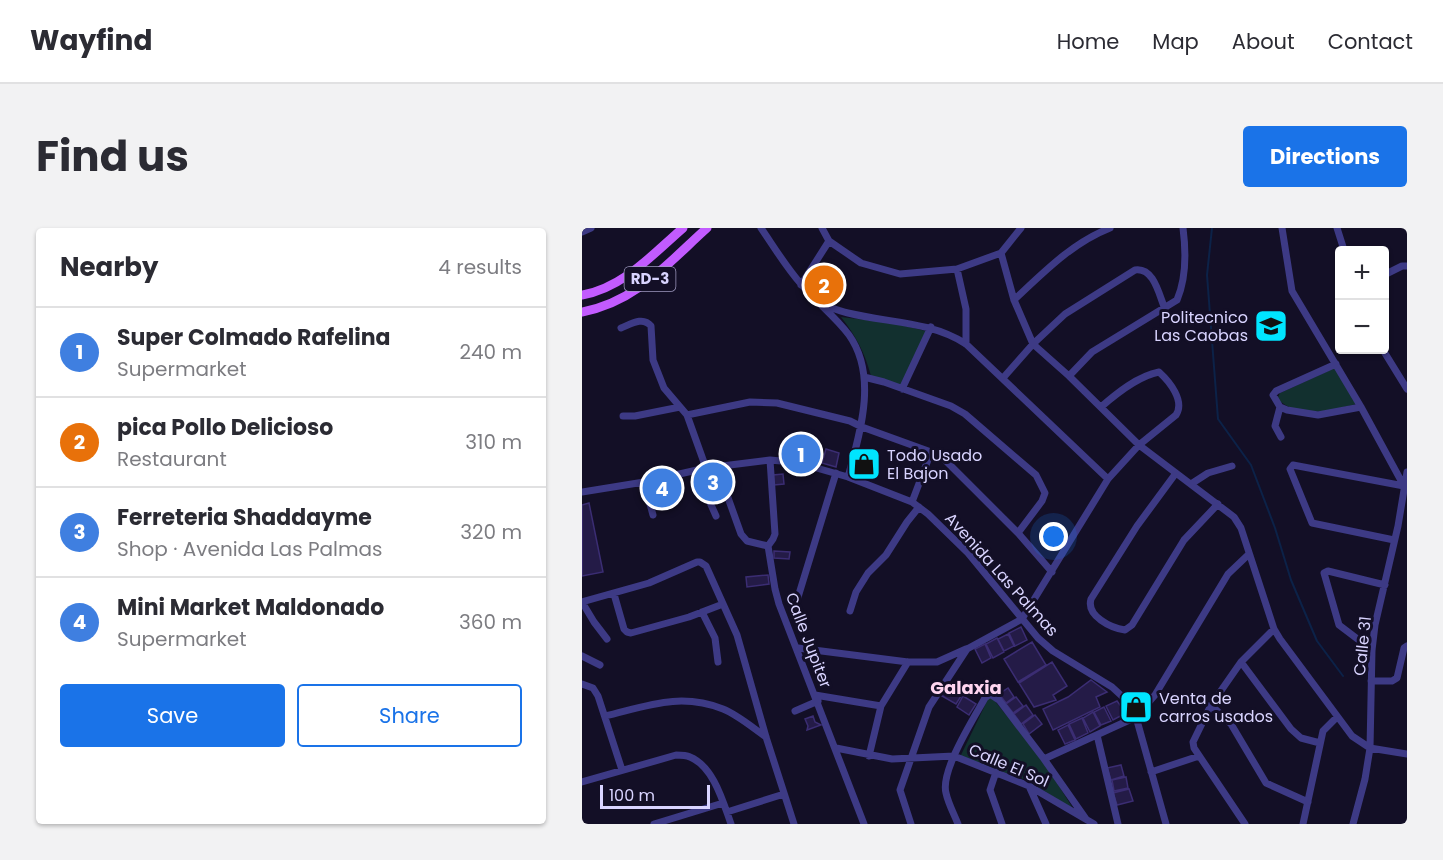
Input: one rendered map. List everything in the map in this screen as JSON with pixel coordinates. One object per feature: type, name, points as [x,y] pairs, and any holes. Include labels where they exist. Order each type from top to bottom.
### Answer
[{"type":"main road","name":"RD-3","points":[[582,295],[600,290],[628,275],[683,228]]},
{"type":"main road","name":"RD-3","points":[[582,312],[605,307],[640,289],[707,228]]},
{"type":"street","points":[[582,231],[591,228]]},
{"type":"street","points":[[761,228],[801,285],[822,303],[849,336],[861,358],[864,377],[862,427],[848,477]]},
{"type":"street","points":[[822,228],[830,241],[861,263],[900,274],[957,269],[1001,253],[1021,228]]},
{"type":"street","points":[[1014,300],[1062,256],[1092,235],[1110,228]]},
{"type":"street","points":[[1069,376],[1092,352],[1177,300],[1181,292],[1185,246],[1183,228]]},
{"type":"street","points":[[1282,228],[1292,291],[1361,406],[1404,486]]},
{"type":"street","points":[[1337,228],[1343,246]]},
{"type":"street","points":[[801,285],[830,241]]},
{"type":"street","points":[[1001,253],[1014,300],[1032,344],[1069,376],[1139,445],[1234,517],[1241,528],[1274,629],[1280,639],[1352,736],[1370,748],[1407,754]]},
{"type":"street","points":[[1389,272],[1407,266]]},
{"type":"street","points":[[957,269],[966,309],[966,344]]},
{"type":"street","points":[[1003,378],[1032,344],[1065,314],[1135,270],[1141,269],[1149,273],[1168,307]]},
{"type":"street","points":[[822,303],[847,313],[931,327],[951,334],[966,344],[1003,378],[1108,479]]},
{"type":"street","points":[[621,328],[641,320],[648,322],[651,326],[653,360],[664,388],[687,415],[707,476],[703,485],[704,489],[716,516]]},
{"type":"street","points":[[902,389],[931,327]]},
{"type":"street","points":[[1385,354],[1407,389]]},
{"type":"street","points":[[1281,437],[1275,426],[1280,407],[1273,395],[1276,390],[1336,364]]},
{"type":"street","points":[[798,648],[908,662],[937,662],[967,649],[1022,619],[1108,479],[1139,445],[1176,415],[1180,409],[1167,378],[1159,372],[1116,393],[1101,408]]},
{"type":"street","points":[[864,377],[951,406],[965,414],[1036,475],[1045,493],[1042,501],[1018,533]]},
{"type":"street","points":[[687,415],[750,402],[777,403],[850,421],[931,452],[945,460],[1018,533],[1052,572]]},
{"type":"street","points":[[1280,407],[1318,415],[1361,406]]},
{"type":"street","points":[[623,416],[635,416],[680,407]]},
{"type":"street","points":[[912,502],[931,452]]},
{"type":"street","name":"Avenida Las Palmas","points":[[582,492],[644,482],[705,468],[770,460],[792,462],[836,473],[912,502],[968,553],[1038,638],[1053,651],[1112,687],[1125,699],[1136,717],[1166,824]]},
{"type":"street","name":"Calle Jupiter","points":[[770,460],[775,534],[768,546],[775,589],[864,824]]},
{"type":"street","points":[[1191,484],[1208,473],[1232,465]]},
{"type":"street","points":[[1394,540],[1311,522],[1290,469],[1293,465],[1404,486]]},
{"type":"street","points":[[717,467],[741,534],[747,541],[768,546]]},
{"type":"street","name":"Calle 31","points":[[1353,824],[1365,779],[1370,748],[1372,650],[1375,625],[1398,526],[1407,472]]},
{"type":"street","points":[[795,607],[836,473]]},
{"type":"street","points":[[1176,473],[1137,526],[1090,599],[1091,613],[1117,629],[1125,630],[1132,625],[1184,540],[1218,504]]},
{"type":"street","points":[[644,482],[653,515]]},
{"type":"street","points":[[850,611],[856,592],[868,573],[886,555],[907,522],[920,507]]},
{"type":"street","points":[[1044,759],[1136,717],[1155,694],[1228,574],[1250,554]]},
{"type":"street","points":[[608,639],[582,602],[649,583],[696,562],[706,566],[737,635],[794,824]]},
{"type":"street","points":[[1372,650],[1339,625],[1324,573],[1328,571],[1385,585]]},
{"type":"street","points":[[614,594],[627,632],[631,633],[723,604]]},
{"type":"street","points":[[702,612],[715,638],[717,662]]},
{"type":"street","points":[[1245,824],[1199,756],[1193,742],[1211,705],[1241,662],[1274,629]]},
{"type":"street","points":[[1371,681],[1392,681],[1397,678],[1404,648],[1407,646]]},
{"type":"street","points":[[911,824],[900,790],[929,706],[967,649]]},
{"type":"street","points":[[582,656],[600,665]]},
{"type":"street","points":[[869,756],[881,706],[908,662]]},
{"type":"street","points":[[1241,662],[1291,729],[1301,738],[1320,743]]},
{"type":"street","points":[[582,684],[593,688],[598,696],[621,770]]},
{"type":"street","points":[[958,824],[945,791],[954,756],[985,698],[990,694],[999,700],[1086,819]]},
{"type":"street","points":[[795,711],[816,698],[881,706]]},
{"type":"street","points":[[605,716],[672,700],[700,702],[725,710],[766,737]]},
{"type":"street","points":[[1211,705],[1231,724],[1266,783],[1308,802]]},
{"type":"street","points":[[1303,824],[1323,731],[1337,717]]},
{"type":"street","points":[[1096,735],[1118,824]]},
{"type":"street","name":"Calle El Sol","points":[[836,748],[892,759],[954,756],[1029,786],[1094,824]]},
{"type":"street","points":[[582,782],[676,754],[690,757],[702,766],[712,779],[731,824]]},
{"type":"street","points":[[1151,772],[1199,756]]},
{"type":"street","points":[[996,772],[990,790],[1002,824]]},
{"type":"street","points":[[1029,786],[1046,824]]},
{"type":"street","points":[[727,812],[784,794]]},
{"type":"street","points":[[654,824],[723,803]]},
{"type":"green space","points":[[841,317],[892,323],[926,331],[901,387],[871,376],[859,345]]},
{"type":"green space","points":[[1335,368],[1356,404],[1325,411],[1306,412],[1286,406],[1277,399],[1280,393]]},
{"type":"green space","points":[[990,695],[1043,761],[1074,810],[1029,781],[960,757]]},
{"type":"building","points":[[822,279],[830,283],[826,290],[818,286]]},
{"type":"building","points":[[797,449],[806,451],[804,460],[796,458]]},
{"type":"building","points":[[826,449],[839,453],[836,467],[822,463]]},
{"type":"building","points":[[783,474],[784,484],[774,485],[773,475]]},
{"type":"building","points":[[666,485],[668,495],[656,497],[654,488]]},
{"type":"building","points":[[589,503],[603,572],[582,576],[582,505]]},
{"type":"building","points":[[774,551],[790,552],[789,559],[774,558]]},
{"type":"building","points":[[768,575],[769,584],[747,587],[746,577]]},
{"type":"building","points":[[1021,627],[1027,640],[1015,646],[1009,633]]},
{"type":"building","points":[[1008,634],[1014,646],[1004,651],[998,639]]},
{"type":"building","points":[[997,638],[1004,652],[993,658],[986,644]]},
{"type":"building","points":[[1032,642],[1046,665],[1018,682],[1004,659]]},
{"type":"building","points":[[985,644],[991,658],[982,663],[975,649]]},
{"type":"building","points":[[1052,662],[1067,686],[1053,695],[1056,700],[1034,707],[1019,683]]},
{"type":"building","points":[[1091,680],[1107,692],[1096,697],[1100,707],[1053,730],[1043,709],[1068,697]]},
{"type":"building","points":[[949,685],[963,693],[956,704],[942,696]]},
{"type":"building","points":[[1008,688],[1014,697],[1006,703],[999,694]]},
{"type":"building","points":[[963,696],[976,704],[969,715],[957,707]]},
{"type":"building","points":[[1016,697],[1023,706],[1013,713],[1006,704]]},
{"type":"building","points":[[1117,701],[1126,713],[1113,720],[1106,706]]},
{"type":"building","points":[[1026,705],[1033,715],[1021,724],[1014,714]]},
{"type":"building","points":[[1104,707],[1111,721],[1101,725],[1094,712]]},
{"type":"building","points":[[1093,712],[1100,726],[1090,732],[1083,718]]},
{"type":"building","points":[[1035,715],[1042,724],[1029,734],[1023,724]]},
{"type":"building","points":[[813,716],[815,722],[821,725],[807,730],[805,719]]},
{"type":"building","points":[[1082,718],[1088,733],[1076,739],[1069,724]]},
{"type":"building","points":[[1068,725],[1075,740],[1065,744],[1058,730]]},
{"type":"building","points":[[1121,765],[1124,776],[1111,780],[1107,768]]},
{"type":"building","points":[[1126,777],[1128,788],[1114,791],[1112,780]]},
{"type":"building","points":[[1129,789],[1133,801],[1117,805],[1113,793]]},
{"type":"waterway","points":[[1212,228],[1207,275],[1218,419],[1251,465],[1275,528],[1291,580],[1317,641],[1343,676]]},
{"type":"place","name":"pica Pollo Delicioso","points":[[824,285]]},
{"type":"place","name":"Politecnico Las Caobas","points":[[1271,326]]},
{"type":"place","name":"Super Colmado Rafelina","points":[[801,454]]},
{"type":"place","name":"Todo Usado El Bajon","points":[[864,464]]},
{"type":"place","name":"Ferreteria Shaddayme","points":[[713,482]]},
{"type":"place","name":"Mini Market Maldonado","points":[[662,488]]},
{"type":"place","name":"Venta de carros usados","points":[[1136,707]]},
{"type":"district","name":"Galaxia","points":[[966,688]]}]
